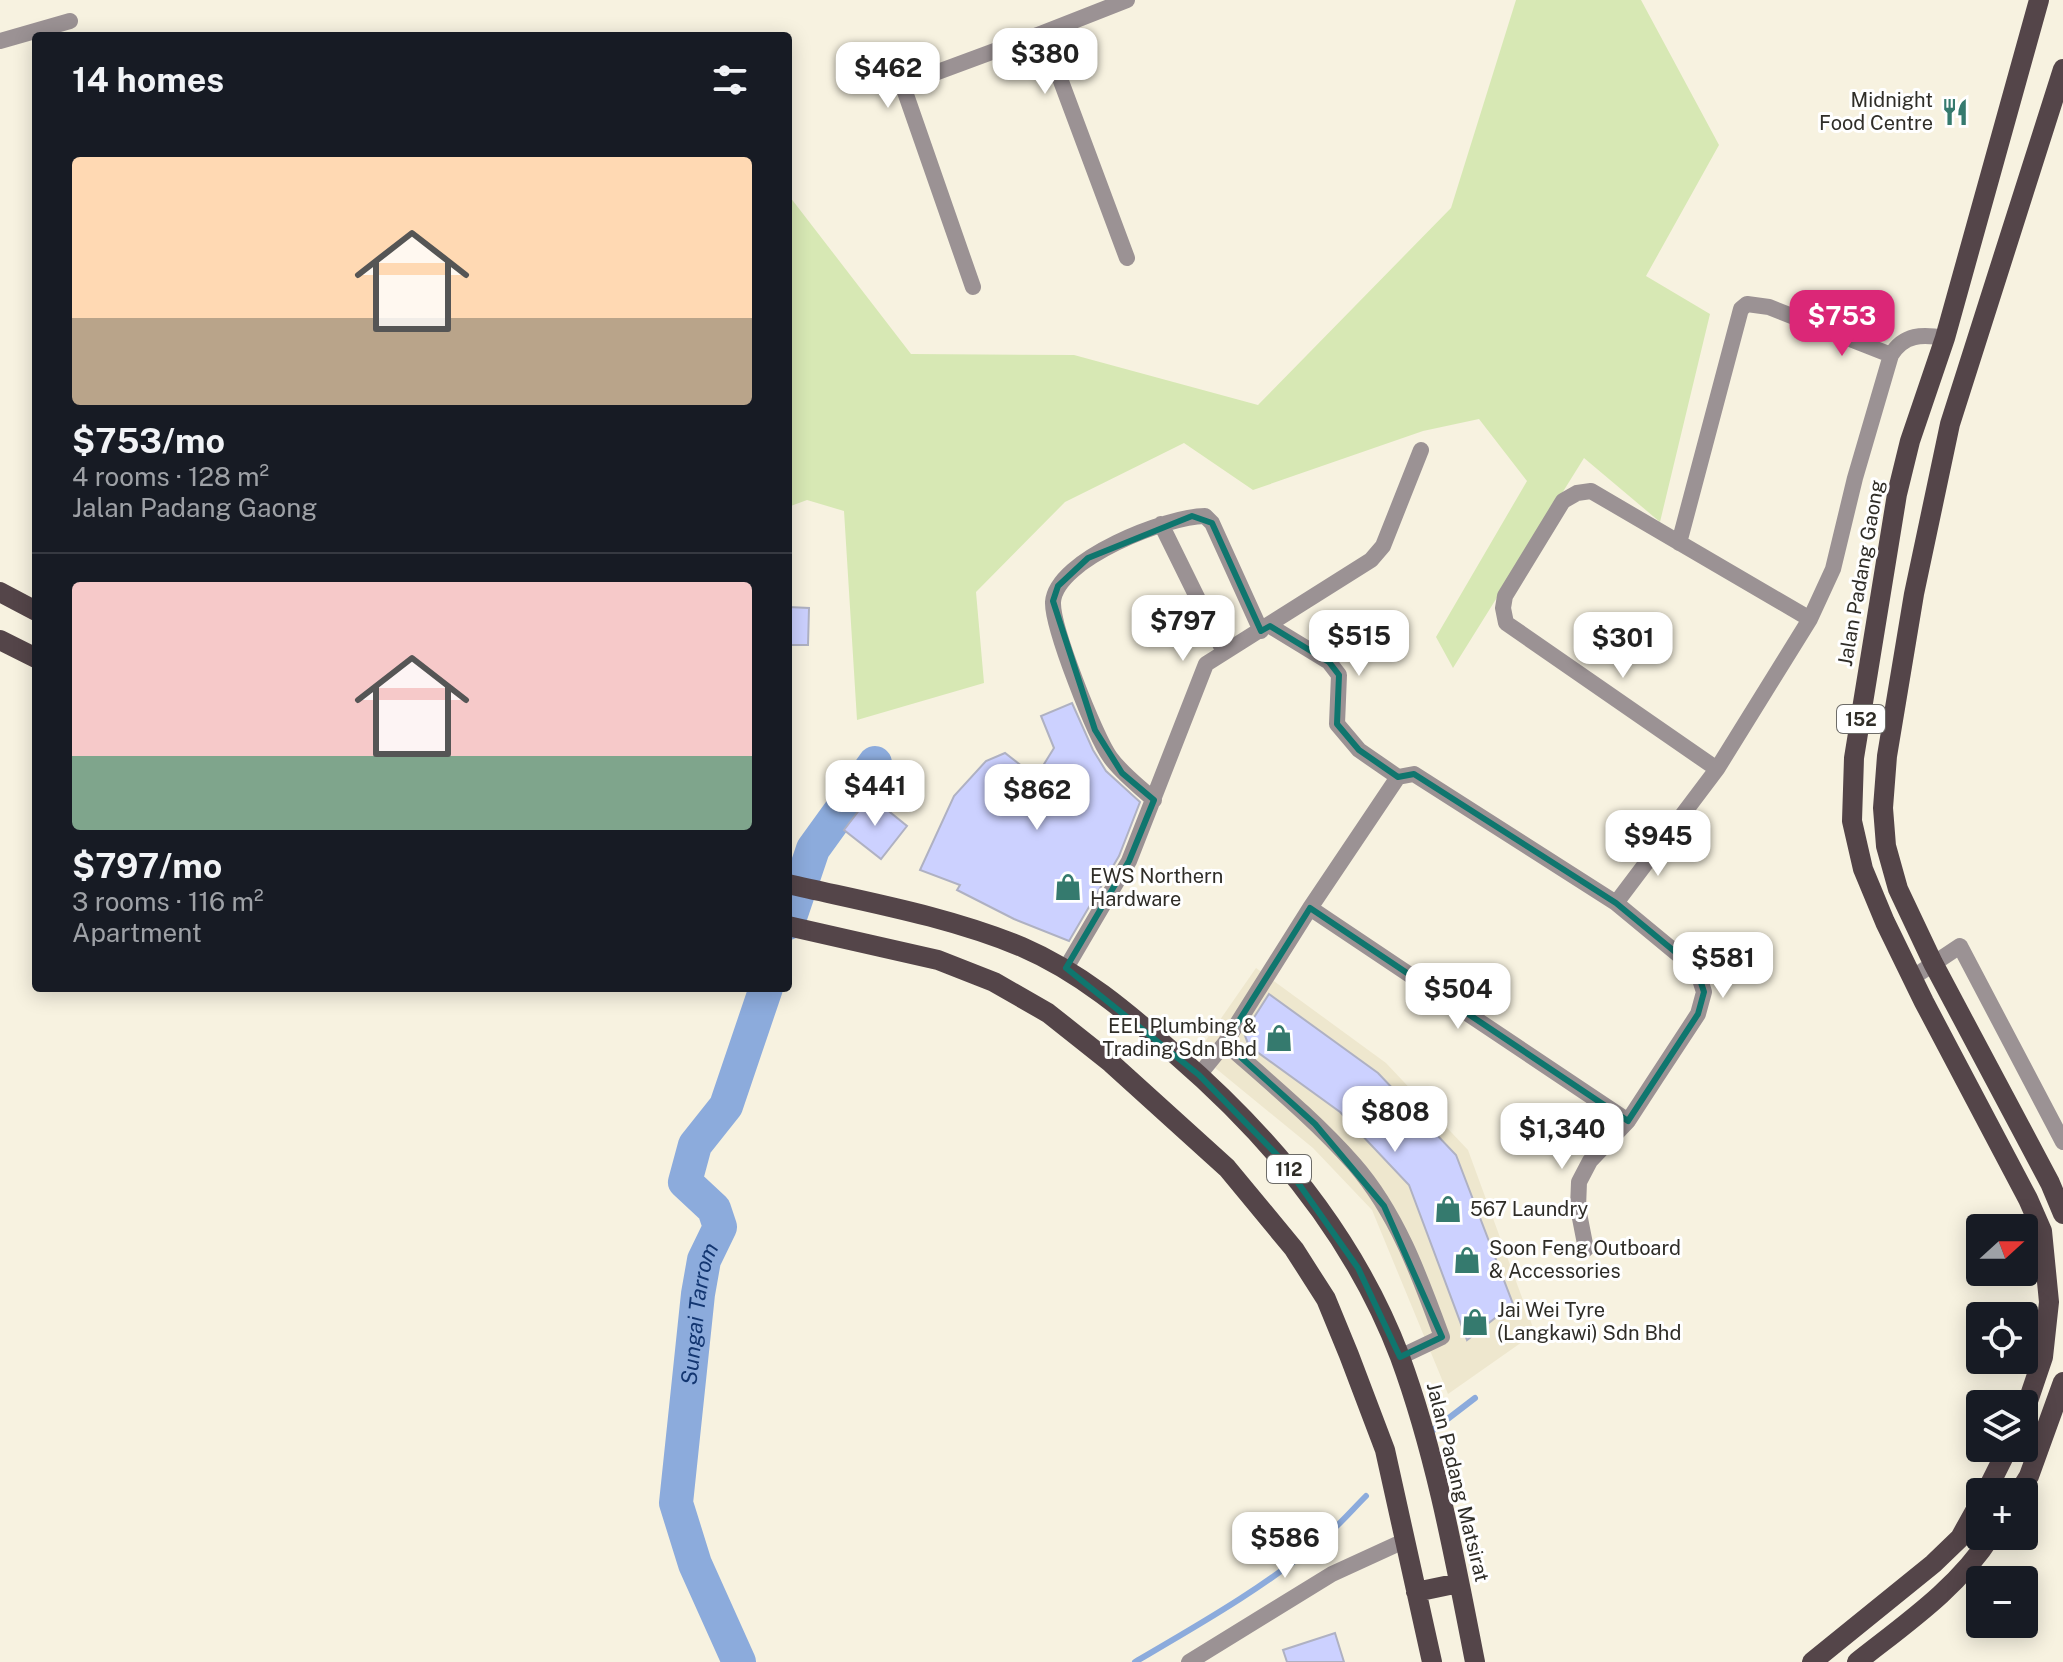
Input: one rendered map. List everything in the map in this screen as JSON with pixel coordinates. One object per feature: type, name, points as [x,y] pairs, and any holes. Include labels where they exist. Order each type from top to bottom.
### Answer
[{"type":"main road","name":"Jalan Padang Gaong","points":[[2032,1390],[2043,1357],[2049,1302],[2042,1231],[1912,978],[1863,869],[1852,821],[1854,758],[1897,494],[1910,441],[1945,338],[2039,0]]},
{"type":"main road","name":"152","points":[[2063,69],[1950,424],[1924,540],[1887,756],[1883,808],[1886,846],[1898,889],[1933,963],[2050,1183],[2063,1214]]},
{"type":"main road","points":[[0,592],[32,609]]},
{"type":"main road","points":[[0,640],[32,656]]},
{"type":"main road","name":"Jalan Padang Matsirat","points":[[792,885],[943,920],[1020,946],[1066,968],[1118,1004],[1199,1075],[1282,1160],[1358,1268],[1400,1357],[1430,1455],[1475,1662]]},
{"type":"main road","name":"112","points":[[792,927],[938,960],[994,982],[1048,1013],[1111,1063],[1227,1168],[1294,1249],[1326,1299],[1385,1450],[1432,1662]]},
{"type":"main road","points":[[2028,1478],[2063,1382]]},
{"type":"main road","points":[[1812,1662],[1896,1595],[1960,1538],[1966,1527]]},
{"type":"main road","points":[[1857,1662],[1913,1617],[1968,1567],[1981,1550]]},
{"type":"main road","points":[[1416,1592],[1459,1583]]},
{"type":"main road","points":[[1896,1595],[1913,1617]]},
{"type":"street","points":[[973,287],[904,89],[908,83],[1127,0]]},
{"type":"street","points":[[0,41],[70,21]]},
{"type":"street","points":[[1043,33],[1127,258]]},
{"type":"street","points":[[1679,543],[1741,309],[1747,304],[1769,307],[1891,355]]},
{"type":"street","points":[[1616,903],[1717,769],[1810,619],[1833,569],[1855,478],[1891,355],[1899,343],[1912,338],[1928,335],[1945,338]]},
{"type":"street","points":[[1066,968],[1129,861],[1201,671],[1206,664],[1266,628],[1377,553],[1383,546],[1421,450]]},
{"type":"street","points":[[1717,769],[1506,623],[1503,608],[1505,596],[1514,580],[1533,554],[1563,501],[1577,493],[1591,491],[1810,619]]},
{"type":"street","points":[[1154,800],[1122,773],[1095,730],[1056,622],[1053,601],[1058,586],[1088,558],[1161,524],[1205,516],[1212,523],[1266,628],[1329,662],[1339,675],[1337,724],[1359,750],[1398,777],[1414,774],[1616,903],[1697,970],[1704,992],[1698,1014],[1628,1121],[1590,1161],[1579,1182],[1578,1208],[1586,1249]]},
{"type":"street","points":[[1161,524],[1224,652]]},
{"type":"street","points":[[1199,1075],[1225,1043],[1398,777]]},
{"type":"street","points":[[1310,908],[1628,1121]]},
{"type":"street","points":[[1912,978],[1960,946],[2063,1142]]},
{"type":"street","points":[[1225,1043],[1325,1134],[1355,1165],[1384,1206],[1412,1257],[1442,1337],[1400,1357]]},
{"type":"street","points":[[1189,1662],[1332,1574],[1404,1541]]},
{"type":"highlighted area","points":[[1192,516],[1212,523],[1261,631],[1270,626],[1329,662],[1339,675],[1337,724],[1359,750],[1398,777],[1414,774],[1616,903],[1697,970],[1704,992],[1698,1014],[1628,1121],[1310,908],[1225,1043],[1315,1124],[1384,1206],[1442,1337],[1400,1357],[1358,1268],[1282,1160],[1199,1075],[1066,968],[1129,861],[1154,800],[1122,773],[1095,730],[1053,601],[1058,586],[1088,558]]},
{"type":"shaded area","points":[[1256,968],[1386,1063],[1468,1150],[1535,1333],[1448,1394],[1372,1210],[1313,1148],[1197,1053]]},
{"type":"green space","points":[[1516,0],[1641,0],[1719,145],[1646,276],[1710,314],[1660,522],[1584,458],[1453,668],[1436,637],[1527,481],[1479,419],[1423,431],[1253,490],[1184,443],[1065,502],[976,592],[984,683],[857,720],[844,511],[807,500],[792,506],[792,200],[911,354],[1074,355],[1258,405],[1451,208]]},
{"type":"building","points":[[792,607],[809,608],[808,645],[792,645]]},
{"type":"building","points":[[1072,703],[1106,771],[1140,802],[1119,856],[1069,941],[1014,919],[957,890],[960,885],[920,870],[954,796],[986,761],[1005,753],[1036,777],[1054,748],[1041,716]]},
{"type":"building","points":[[870,796],[907,826],[881,859],[844,830]]},
{"type":"building","points":[[1269,994],[1378,1073],[1456,1155],[1513,1304],[1467,1340],[1409,1185],[1340,1112],[1249,1046],[1244,1033]]},
{"type":"building","points":[[1335,1633],[1344,1662],[1287,1662],[1283,1650]]},
{"type":"waterway","name":"Sungai Tarrom","points":[[792,911],[813,849],[875,763]]},
{"type":"waterway","name":"Sungai Tarrom","points":[[739,1662],[695,1564],[676,1503],[698,1294],[704,1260],[720,1227],[714,1209],[685,1182],[695,1145],[726,1106],[765,992]]},
{"type":"waterway","points":[[1432,1431],[1475,1398]]},
{"type":"waterway","points":[[1135,1662],[1282,1571],[1327,1535],[1366,1496]]},
{"type":"place","name":"Midnight Food Centre","points":[[1955,112]]},
{"type":"place","name":"EWS Northern Hardware","points":[[1068,887]]},
{"type":"place","name":"EEL Plumbing & Trading Sdn Bhd","points":[[1279,1038]]},
{"type":"place","name":"567 Laundry","points":[[1448,1209]]},
{"type":"place","name":"Soon Feng Outboard & Accessories","points":[[1467,1260]]},
{"type":"place","name":"Jai Wei Tyre (Langkawi) Sdn Bhd","points":[[1475,1322]]}]
